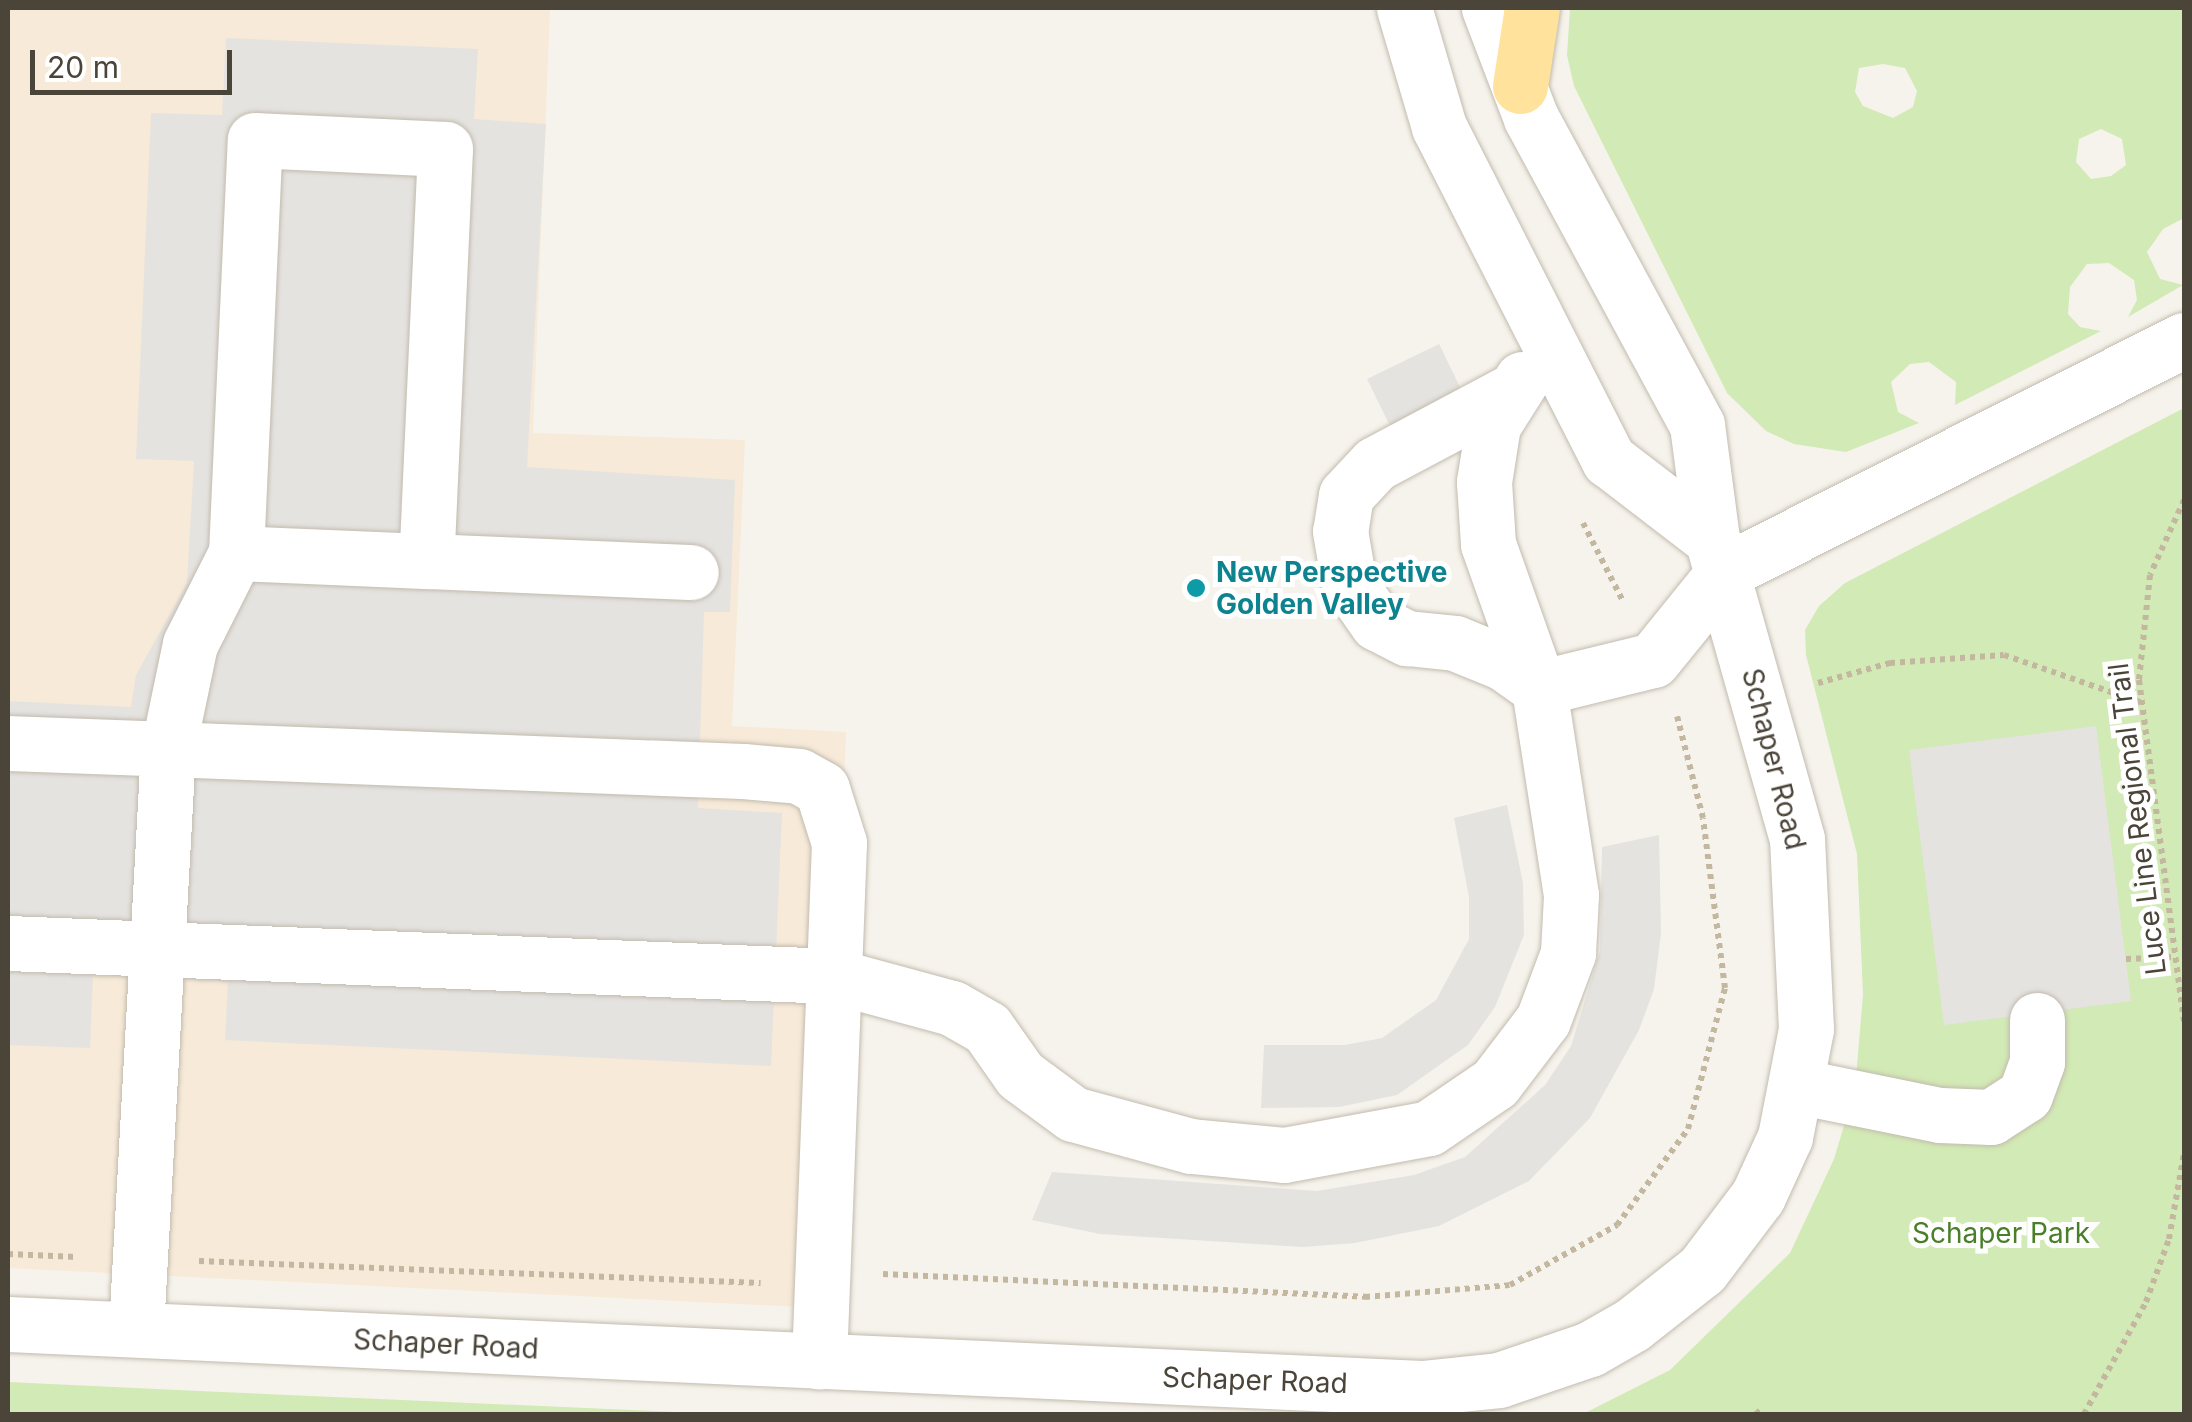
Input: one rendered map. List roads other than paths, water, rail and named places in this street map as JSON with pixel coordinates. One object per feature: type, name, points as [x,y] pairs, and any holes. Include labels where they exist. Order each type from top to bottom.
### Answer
[{"type":"main road","points":[[1520,86],[1532,8]]},
{"type":"street","points":[[1404,8],[1439,127],[1610,460],[1719,555]]},
{"type":"street","name":"Schaper Road","points":[[8,1324],[1422,1388],[1499,1380],[1632,1326],[1702,1270],[1758,1196],[1786,1137],[1797,1086],[1807,993],[1798,839],[1719,555],[1696,426],[1544,145],[1489,8]]},
{"type":"street","points":[[136,1329],[168,749],[190,644],[236,552],[255,140],[446,148],[426,562]]},
{"type":"street","points":[[1514,390],[1376,464],[1346,495],[1340,530],[1349,582],[1377,623],[1407,638],[1455,643],[1504,663],[1540,688],[1653,660],[1719,555],[2184,340]]},
{"type":"street","points":[[8,943],[834,976],[952,1008],[988,1028],[1020,1076],[1073,1114],[1191,1146],[1284,1155],[1430,1128],[1494,1083],[1543,1020],[1568,953],[1571,895],[1540,688],[1488,544],[1484,482],[1490,444],[1514,390],[1548,341]]},
{"type":"street","points":[[236,552],[691,572]]},
{"type":"street","points":[[8,743],[799,776],[822,789],[836,828],[819,1362]]},
{"type":"street","points":[[1797,1086],[1940,1115],[1990,1117],[2025,1095],[2037,1062],[2037,1020]]},
{"type":"place","name":"New Perspective Golden Valley","points":[[1196,588]]},
{"type":"park label","name":"Schaper Park","points":[[2001,1233]]}]
